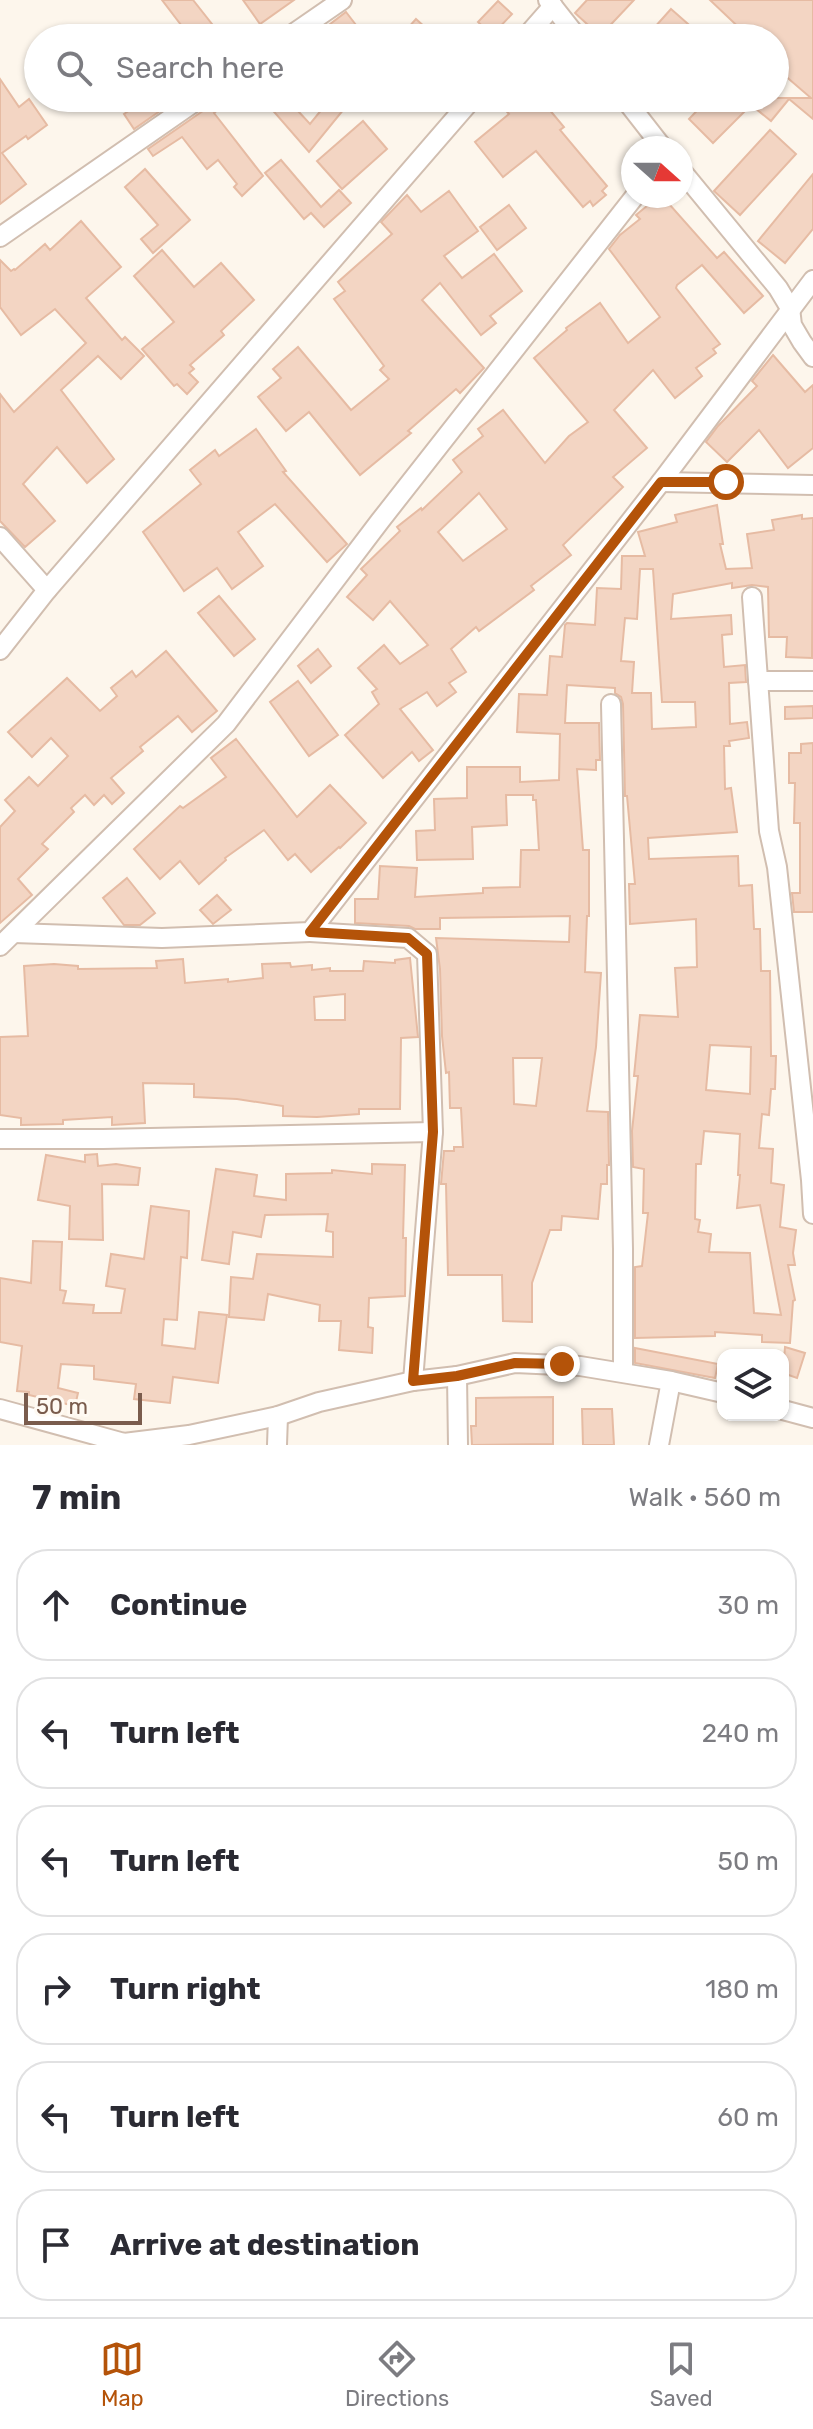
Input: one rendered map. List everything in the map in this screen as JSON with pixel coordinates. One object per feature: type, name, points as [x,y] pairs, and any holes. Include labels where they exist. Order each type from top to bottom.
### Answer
[{"type":"street","points":[[307,24],[342,0]]},
{"type":"street","points":[[535,24],[550,3],[567,24]]},
{"type":"street","points":[[0,237],[180,112]]},
{"type":"street","points":[[0,650],[47,590],[461,112]]},
{"type":"street","points":[[635,112],[654,136]]},
{"type":"street","points":[[693,185],[778,288],[790,308],[792,325],[813,357]]},
{"type":"street","points":[[7,939],[226,724],[380,521],[626,208]]},
{"type":"street","points":[[310,932],[661,482],[813,280]]},
{"type":"street","points":[[661,482],[813,485]]},
{"type":"street","points":[[0,537],[47,590]]},
{"type":"street","points":[[752,597],[769,831],[777,867],[813,1214]]},
{"type":"street","points":[[758,681],[813,681]]},
{"type":"street","points":[[611,704],[623,1372]]},
{"type":"street","points":[[7,939],[162,938],[310,932],[408,938],[427,954],[433,1132],[413,1381]]},
{"type":"street","points":[[0,1139],[433,1132]]},
{"type":"street","points":[[0,1409],[124,1444],[189,1435],[413,1381],[457,1376],[515,1363],[562,1364],[623,1372],[717,1392]]},
{"type":"street","points":[[457,1376],[458,1445]]},
{"type":"street","points":[[659,1445],[671,1381]]},
{"type":"street","points":[[789,1411],[812,1416]]},
{"type":"street","points":[[277,1445],[278,1416]]},
{"type":"building","points":[[162,0],[193,0],[212,24],[180,24]]},
{"type":"building","points":[[243,0],[294,0],[260,24]]},
{"type":"building","points":[[587,0],[634,0],[611,24],[587,24],[575,13]]},
{"type":"building","points":[[710,0],[813,0],[813,119],[789,99],[811,98],[789,79],[789,24],[735,24]]},
{"type":"building","points":[[498,1],[512,14],[502,24],[478,22]]},
{"type":"building","points":[[671,9],[688,24],[658,24]]},
{"type":"building","points":[[346,12],[355,24],[330,24]]},
{"type":"building","points":[[0,79],[19,107],[24,103],[24,112],[38,112],[47,125],[2,153],[26,184],[0,204]]},
{"type":"building","points":[[127,112],[158,112],[134,129],[124,114]]},
{"type":"building","points":[[201,112],[215,112],[263,176],[242,196],[234,187],[237,184],[218,160],[207,169],[182,137],[153,156],[148,149]]},
{"type":"building","points":[[274,112],[299,112],[310,124],[320,112],[342,112],[309,152]]},
{"type":"building","points":[[507,112],[551,112],[564,127],[560,130],[607,186],[602,191],[606,195],[593,206],[590,201],[583,207],[536,151],[503,177],[475,142],[509,114]]},
{"type":"building","points":[[696,112],[744,112],[713,143],[689,119]]},
{"type":"building","points":[[760,112],[778,112],[771,121]]},
{"type":"building","points":[[363,121],[387,149],[342,189],[317,161]]},
{"type":"building","points":[[770,130],[796,154],[740,215],[714,191]]},
{"type":"building","points":[[281,160],[321,207],[339,190],[351,203],[324,227],[311,213],[304,219],[265,173]]},
{"type":"building","points":[[145,169],[190,220],[153,253],[141,239],[158,225],[125,187]]},
{"type":"building","points":[[813,174],[813,229],[785,263],[758,241]]},
{"type":"building","points":[[449,191],[478,231],[444,256],[462,278],[494,254],[522,291],[490,316],[496,323],[481,335],[440,283],[422,300],[484,368],[460,393],[456,389],[408,431],[411,433],[360,475],[309,412],[286,431],[258,397],[281,378],[273,369],[298,347],[351,410],[389,379],[380,370],[384,366],[334,299],[345,291],[338,282],[392,234],[381,222],[407,195],[421,212]]},
{"type":"building","points":[[509,205],[526,228],[497,250],[480,227]]},
{"type":"building","points":[[644,208],[673,208],[717,258],[724,252],[763,296],[744,313],[702,265],[677,285],[676,288],[720,344],[713,349],[716,353],[696,368],[702,376],[675,398],[653,370],[614,410],[647,448],[613,477],[623,487],[563,545],[571,555],[531,586],[534,590],[479,631],[476,627],[451,649],[466,672],[449,683],[456,692],[437,706],[427,692],[400,709],[433,750],[419,761],[412,752],[383,778],[345,735],[379,704],[372,692],[377,689],[358,668],[384,645],[400,664],[428,645],[390,601],[373,620],[347,597],[367,575],[361,569],[400,531],[397,527],[422,510],[462,472],[453,460],[483,436],[478,429],[503,410],[545,463],[569,436],[588,422],[534,358],[566,328],[600,303],[628,343],[660,317],[609,249],[620,235],[640,219],[636,215]],"holes":[[[479,493],[507,529],[463,561],[438,532]]]},
{"type":"building","points":[[81,221],[121,267],[86,298],[122,340],[125,337],[144,356],[121,379],[98,356],[61,390],[114,459],[87,483],[57,447],[23,484],[55,521],[25,547],[0,521],[0,394],[14,412],[86,343],[55,309],[21,335],[0,307],[0,260],[11,271],[15,270],[45,244],[50,250]]},
{"type":"building","points":[[162,250],[194,287],[221,263],[254,300],[221,331],[224,335],[190,365],[194,369],[189,373],[198,382],[187,394],[177,384],[174,386],[142,349],[174,322],[134,276]]},
{"type":"building","points":[[773,355],[805,392],[813,385],[813,448],[788,468],[759,430],[727,462],[706,442],[757,386],[752,381]]},
{"type":"building","points":[[256,429],[286,471],[283,472],[347,544],[327,562],[275,504],[238,532],[263,566],[232,589],[217,568],[184,591],[143,532],[201,484],[190,470],[215,450],[219,456]]},
{"type":"building","points":[[717,505],[723,544],[720,544],[726,569],[752,568],[747,534],[774,530],[772,520],[802,515],[802,519],[813,518],[812,658],[786,657],[787,637],[769,637],[768,587],[752,585],[732,588],[732,583],[673,594],[671,619],[731,615],[732,634],[722,635],[724,667],[745,665],[746,682],[729,683],[730,724],[747,722],[749,738],[729,741],[730,746],[724,746],[725,789],[731,788],[737,832],[648,838],[649,859],[738,856],[739,886],[752,885],[754,929],[760,929],[761,971],[770,971],[771,1056],[776,1056],[775,1089],[771,1089],[769,1115],[762,1114],[759,1148],[773,1149],[771,1183],[784,1185],[780,1227],[796,1230],[795,1265],[788,1265],[795,1300],[790,1343],[762,1342],[762,1335],[715,1332],[715,1336],[635,1338],[635,1267],[642,1266],[648,1213],[643,1213],[644,1169],[633,1167],[632,1131],[638,1076],[634,1076],[640,1015],[678,1017],[675,968],[697,967],[696,919],[630,924],[629,884],[635,884],[625,796],[623,704],[615,688],[567,685],[565,723],[599,723],[600,760],[596,760],[596,770],[577,769],[583,850],[589,850],[585,972],[601,973],[596,1047],[587,1111],[608,1112],[607,1184],[601,1184],[598,1219],[562,1216],[561,1230],[550,1230],[532,1283],[532,1322],[503,1321],[502,1275],[448,1275],[446,1184],[441,1184],[444,1151],[463,1147],[461,1108],[450,1108],[436,938],[569,942],[570,916],[440,918],[440,929],[355,923],[355,899],[378,899],[380,866],[417,868],[415,897],[483,893],[483,888],[520,887],[521,850],[539,850],[536,800],[533,800],[533,795],[506,795],[507,825],[472,827],[473,859],[417,860],[416,831],[435,830],[434,799],[467,798],[467,767],[520,767],[520,782],[559,780],[560,734],[517,732],[519,694],[547,695],[550,656],[562,657],[565,625],[595,625],[597,588],[621,589],[622,556],[645,556],[638,532],[677,522],[675,515]],"holes":[[[640,569],[653,569],[662,702],[695,702],[696,727],[652,729],[651,693],[632,693],[634,662],[621,661],[625,618],[637,619]],[[710,1045],[751,1047],[750,1094],[706,1090]],[[513,1058],[542,1058],[536,1106],[514,1104]],[[704,1131],[740,1134],[737,1208],[760,1205],[781,1315],[754,1313],[750,1253],[709,1252],[711,1234],[698,1232],[700,1220],[695,1219],[696,1164],[701,1164]]]},
{"type":"building","points":[[219,596],[255,639],[234,656],[198,613]]},
{"type":"building","points":[[318,649],[331,666],[311,683],[298,666]]},
{"type":"building","points":[[166,651],[217,711],[192,732],[178,716],[140,747],[143,751],[111,778],[124,793],[112,804],[104,795],[94,805],[85,795],[71,808],[74,812],[42,844],[48,849],[18,879],[32,895],[0,923],[0,827],[15,811],[5,800],[29,777],[38,786],[68,756],[51,738],[32,757],[8,732],[67,678],[100,711],[117,696],[111,688],[132,671],[136,677]]},
{"type":"building","points":[[298,681],[338,735],[309,756],[270,702]]},
{"type":"building","points":[[813,706],[813,718],[785,719],[785,707]]},
{"type":"building","points":[[236,739],[297,817],[330,785],[366,823],[311,872],[295,854],[288,860],[264,830],[225,858],[199,884],[180,861],[160,879],[134,849],[180,806],[183,808],[226,777],[211,758]]},
{"type":"building","points":[[813,743],[813,912],[794,912],[792,893],[800,893],[800,823],[794,823],[795,783],[789,783],[789,753],[801,753],[801,744]]},
{"type":"building","points":[[127,878],[155,913],[140,925],[124,925],[103,898]]},
{"type":"building","points":[[217,895],[231,910],[213,924],[200,910]]},
{"type":"building","points":[[410,958],[418,1037],[401,1038],[400,1109],[359,1109],[359,1114],[317,1117],[283,1116],[283,1106],[194,1097],[194,1084],[143,1083],[145,1123],[112,1125],[112,1117],[63,1120],[63,1124],[21,1125],[21,1118],[0,1115],[0,1037],[28,1036],[24,966],[54,964],[78,966],[78,969],[157,968],[156,961],[183,959],[185,983],[263,978],[262,964],[290,963],[291,967],[312,965],[312,970],[363,971],[364,961],[395,963],[395,960]],"holes":[[[345,994],[345,1020],[315,1020],[314,997]]]},
{"type":"building","points":[[97,1154],[98,1166],[116,1164],[140,1168],[138,1185],[102,1184],[103,1240],[69,1239],[70,1206],[38,1200],[46,1155],[85,1162],[85,1155]]},
{"type":"building","points":[[372,1164],[405,1165],[403,1238],[406,1238],[405,1296],[369,1298],[368,1327],[373,1328],[372,1353],[339,1350],[341,1321],[319,1321],[320,1305],[268,1294],[264,1320],[229,1317],[231,1277],[253,1279],[257,1254],[333,1257],[333,1232],[326,1231],[328,1214],[265,1215],[261,1237],[233,1232],[229,1264],[202,1260],[216,1169],[257,1175],[254,1196],[286,1200],[286,1174],[332,1173],[332,1170],[372,1174]]},
{"type":"building","points":[[151,1206],[189,1211],[187,1258],[181,1257],[177,1320],[164,1319],[162,1345],[195,1349],[199,1312],[227,1315],[218,1383],[173,1377],[170,1403],[134,1399],[136,1384],[94,1379],[94,1366],[61,1364],[58,1388],[78,1393],[75,1406],[17,1391],[22,1346],[0,1342],[0,1278],[31,1283],[33,1241],[62,1242],[60,1290],[66,1291],[63,1303],[94,1305],[93,1313],[121,1313],[125,1289],[106,1286],[111,1254],[144,1259]]},
{"type":"building","points":[[785,1347],[805,1353],[797,1378],[789,1375],[789,1349]]},
{"type":"building","points":[[635,1348],[717,1364],[717,1369],[715,1378],[635,1363]]},
{"type":"building","points":[[553,1397],[553,1444],[472,1445],[471,1426],[476,1426],[476,1398]]},
{"type":"building","points":[[582,1409],[612,1409],[614,1445],[583,1445]]},
{"type":"route","points":[[562,1364],[515,1363],[457,1376],[413,1381],[433,1132],[427,954],[408,938],[310,932],[661,482],[726,482]]}]
